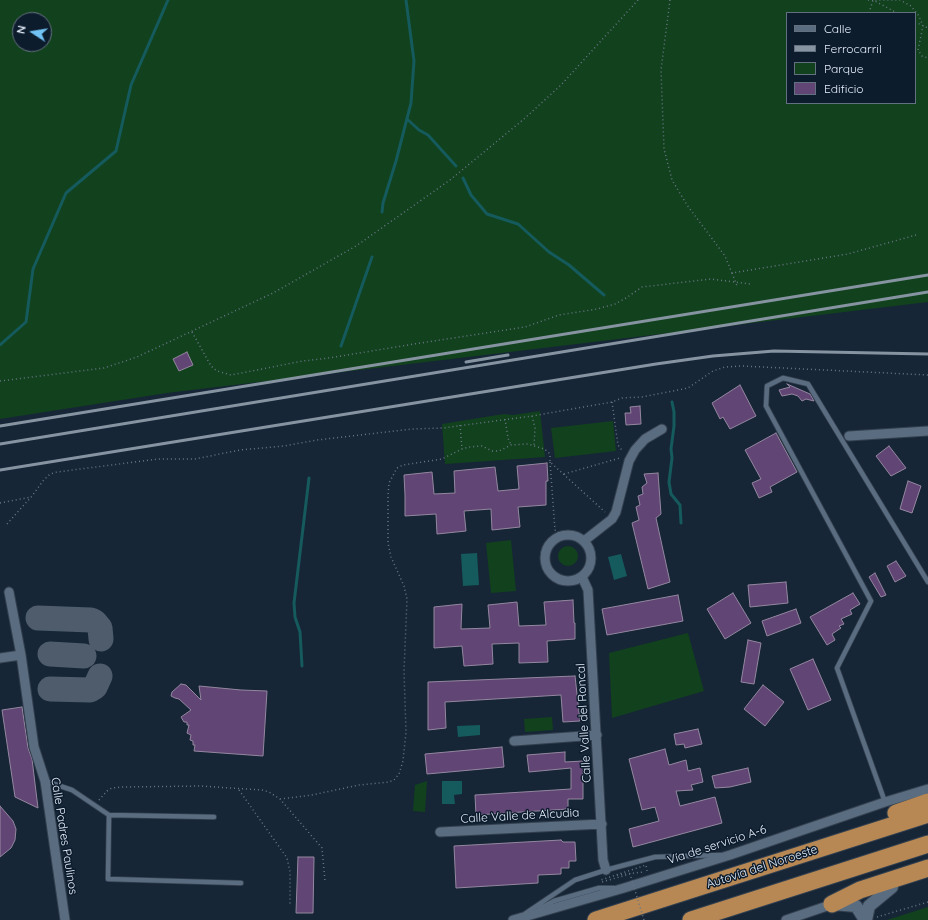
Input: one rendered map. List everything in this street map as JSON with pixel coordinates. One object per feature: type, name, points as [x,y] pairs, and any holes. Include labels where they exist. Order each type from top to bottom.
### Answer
[{"type":"highway","points":[[744,873],[882,818],[928,802]]},
{"type":"highway","name":"Autovía del Noroeste","points":[[596,920],[928,814]]},
{"type":"highway","points":[[691,920],[928,844]]},
{"type":"highway","points":[[832,904],[860,890],[928,868]]},
{"type":"street","points":[[584,541],[612,519],[618,506],[628,461],[631,455],[645,439],[662,429]]},
{"type":"street","points":[[849,436],[928,431]]},
{"type":"street","points":[[570,535],[578,537],[584,541],[591,553],[592,560],[587,572],[582,577],[576,580],[562,580],[550,573],[545,558],[550,544],[556,539],[570,535]]},
{"type":"street","name":"Calle Valle del Roncal","points":[[582,577],[588,590],[603,860],[606,870]]},
{"type":"street","name":"Calle Padres Paulinos","points":[[9,592],[21,655],[34,747],[45,781],[65,920]]},
{"type":"street","points":[[0,658],[21,655]]},
{"type":"street","points":[[514,741],[597,735]]},
{"type":"street","name":"Vía de servicio A-6","points":[[516,919],[624,888],[885,802],[928,790]]},
{"type":"street","name":"Calle Valle de Alcudia","points":[[440,832],[602,824]]},
{"type":"street","points":[[786,920],[832,904],[928,876]]},
{"type":"street","points":[[869,919],[869,906],[892,887]]},
{"type":"street","points":[[832,904],[856,906],[869,919]]},
{"type":"street","name":"Calle Padres Paulinos","points":[[61,920],[63,906]]},
{"type":"lane","points":[[885,802],[836,668],[871,600],[766,406],[767,386],[783,378],[808,384],[928,582]]},
{"type":"lane","points":[[45,781],[72,790],[109,815],[214,817]]},
{"type":"lane","points":[[109,815],[108,879],[241,882]]},
{"type":"lane","points":[[516,919],[575,880],[606,870],[655,856],[730,854]]},
{"type":"path","points":[[0,381],[104,368],[137,357],[273,294],[356,246],[450,180],[524,119],[561,85],[638,0]]},
{"type":"path","points":[[670,0],[662,70],[664,149],[672,180],[687,206],[725,256],[737,286]]},
{"type":"path","points":[[868,0],[900,0],[911,6],[916,12]]},
{"type":"path","points":[[869,12],[873,0]]},
{"type":"path","points":[[873,0],[895,12]]},
{"type":"path","points":[[916,12],[923,26],[918,50],[922,56],[928,58]]},
{"type":"path","points":[[916,22],[928,28]]},
{"type":"path","points":[[732,273],[848,254],[916,235]]},
{"type":"path","points":[[192,332],[210,366],[217,371],[231,375],[303,361],[525,327],[559,315],[596,309],[615,304],[642,287],[711,278],[750,284]]},
{"type":"path","points":[[7,524],[43,481],[50,474],[57,472],[98,465],[158,458],[195,459],[240,450],[284,446],[317,440],[412,429],[443,428],[532,416],[612,402],[618,445],[621,451],[625,452],[619,459],[564,474]]},
{"type":"path","points":[[532,416],[535,428],[534,446]]},
{"type":"path","points":[[505,419],[508,438],[511,445]]},
{"type":"path","points":[[460,425],[462,449]]},
{"type":"path","points":[[280,799],[312,795],[359,785],[389,782],[394,780],[399,774],[403,761],[406,732],[404,671],[407,599],[404,586],[389,550],[388,495],[389,483],[397,468],[404,465],[442,459],[469,447],[482,446],[492,451],[499,452],[511,445],[522,444],[544,449],[550,454],[554,530],[563,536]]},
{"type":"path","points":[[550,462],[612,519]]},
{"type":"path","points":[[0,503],[32,496]]},
{"type":"path","points":[[95,805],[107,791],[112,788],[201,786],[262,790],[276,795],[322,848],[325,881]]},
{"type":"path","points":[[238,789],[287,858],[290,872],[290,905]]},
{"type":"path","points":[[644,920],[630,874],[602,882],[601,880],[646,866],[647,871]]},
{"type":"path","points":[[869,919],[928,902]]},
{"type":"green space","points":[[0,0],[928,0],[928,302],[167,393],[0,419]]},
{"type":"green space","points":[[540,411],[545,457],[445,464],[442,424],[504,414],[513,415]]},
{"type":"green space","points":[[613,421],[616,451],[555,458],[551,428]]},
{"type":"green space","points":[[511,540],[516,591],[491,593],[486,543]]},
{"type":"green space","points":[[568,546],[575,549],[578,556],[575,563],[568,566],[561,563],[558,556],[561,549]]},
{"type":"green space","points":[[688,633],[704,691],[612,718],[609,653]]},
{"type":"green space","points":[[552,717],[553,730],[525,732],[524,719]]},
{"type":"green space","points":[[427,781],[425,812],[413,811],[415,785]]},
{"type":"green space","points":[[928,907],[928,920],[887,920],[890,919]]},
{"type":"shaded area","points":[[477,553],[479,585],[463,586],[461,554]]},
{"type":"shaded area","points":[[621,554],[627,576],[614,580],[608,557]]},
{"type":"shaded area","points":[[480,725],[480,735],[458,737],[457,726]]},
{"type":"shaded area","points":[[442,781],[462,781],[462,794],[454,795],[455,804],[442,804]]},
{"type":"building","points":[[187,352],[193,365],[179,371],[173,359]]},
{"type":"building","points":[[787,384],[810,394],[814,401],[806,399],[802,401],[798,396],[792,394],[782,396],[779,390],[790,387]]},
{"type":"building","points":[[740,385],[756,416],[730,429],[723,417],[720,419],[712,403]]},
{"type":"building","points":[[640,406],[641,424],[626,425],[625,413],[631,413],[630,407]]},
{"type":"building","points":[[776,433],[797,472],[770,487],[772,492],[759,498],[752,483],[761,479],[745,450]]},
{"type":"building","points":[[889,446],[906,468],[891,476],[876,456]]},
{"type":"building","points":[[547,463],[548,481],[546,481],[546,505],[518,507],[520,527],[492,530],[491,509],[464,511],[466,531],[437,534],[436,514],[405,516],[404,475],[432,472],[434,494],[455,493],[454,471],[495,467],[498,491],[519,489],[517,466]]},
{"type":"building","points":[[658,473],[661,514],[656,518],[670,582],[648,589],[632,523],[639,520],[636,507],[640,505],[638,496],[643,494],[642,487],[647,483],[644,474]]},
{"type":"building","points":[[908,481],[921,486],[912,513],[900,509]]},
{"type":"building","points":[[896,561],[906,576],[895,582],[887,566]]},
{"type":"building","points":[[875,573],[886,595],[881,597],[869,577]]},
{"type":"building","points":[[786,582],[788,603],[750,607],[748,585]]},
{"type":"building","points":[[733,593],[751,623],[725,639],[707,609]]},
{"type":"building","points":[[853,593],[860,604],[850,610],[852,614],[841,619],[844,624],[839,626],[841,628],[832,634],[835,640],[827,645],[810,617]]},
{"type":"building","points":[[678,595],[683,621],[607,635],[602,609]]},
{"type":"building","points":[[573,600],[575,639],[547,641],[548,662],[519,663],[519,643],[492,644],[493,664],[464,666],[462,646],[434,648],[434,607],[462,604],[461,629],[490,628],[488,605],[517,602],[519,626],[546,625],[544,602]]},
{"type":"building","points":[[796,609],[801,623],[767,636],[762,621]]},
{"type":"building","points":[[748,640],[761,643],[754,684],[741,682]]},
{"type":"building","points":[[813,659],[831,700],[808,710],[790,669]]},
{"type":"building","points":[[575,676],[580,721],[563,722],[561,695],[445,702],[446,728],[428,730],[428,682]]},
{"type":"building","points":[[181,684],[186,685],[201,700],[199,686],[267,691],[263,756],[194,751],[195,745],[193,745],[193,741],[190,740],[191,735],[187,733],[189,725],[187,725],[187,722],[184,722],[181,717],[191,710],[179,699],[171,696],[172,692]]},
{"type":"building","points":[[763,685],[784,702],[765,726],[744,709]]},
{"type":"building","points":[[22,707],[28,748],[32,759],[38,808],[15,797],[2,710]]},
{"type":"building","points":[[698,729],[702,744],[685,748],[684,744],[676,745],[674,734]]},
{"type":"building","points":[[502,747],[504,767],[427,774],[425,754]]},
{"type":"building","points":[[665,749],[669,765],[686,760],[688,771],[700,768],[703,782],[691,785],[693,790],[676,791],[680,806],[715,797],[722,823],[633,847],[629,829],[659,821],[655,807],[642,810],[629,759]]},
{"type":"building","points":[[565,752],[565,762],[583,761],[583,799],[568,799],[568,809],[476,815],[475,795],[571,789],[571,768],[529,772],[527,755]]},
{"type":"building","points":[[748,768],[751,782],[730,787],[715,788],[712,776]]},
{"type":"building","points":[[0,806],[13,821],[16,829],[15,840],[11,848],[0,857]]},
{"type":"building","points":[[561,840],[563,842],[575,842],[576,861],[569,861],[569,868],[561,868],[561,874],[538,875],[538,883],[456,888],[454,846]]},
{"type":"building","points":[[298,857],[314,857],[313,913],[296,913]]},
{"type":"waterway","points":[[0,345],[26,322],[33,269],[66,193],[116,151],[131,85],[168,0]]},
{"type":"waterway","points":[[382,212],[383,203],[411,103],[414,61],[406,0]]},
{"type":"waterway","points":[[407,119],[419,130],[428,135],[456,166]]},
{"type":"waterway","points":[[463,178],[471,195],[487,214],[518,224],[549,252],[569,265],[604,295]]},
{"type":"waterway","points":[[341,346],[372,257]]},
{"type":"waterway","points":[[672,402],[674,426],[669,482],[671,494],[680,505],[681,523]]},
{"type":"waterway","points":[[302,666],[300,632],[295,617],[294,603],[309,478]]},
{"type":"taxiway","points":[[38,618],[91,620],[100,628],[101,639]]},
{"type":"taxiway","points":[[50,654],[84,656]]},
{"type":"taxiway","points":[[50,689],[90,690],[95,687],[100,676]]},
{"type":"railway","points":[[0,426],[928,275]]},
{"type":"railway","points":[[0,444],[928,292]]},
{"type":"railway","points":[[0,470],[713,356],[774,351],[928,354]]},
{"type":"railway","points":[[466,362],[508,355]]}]
